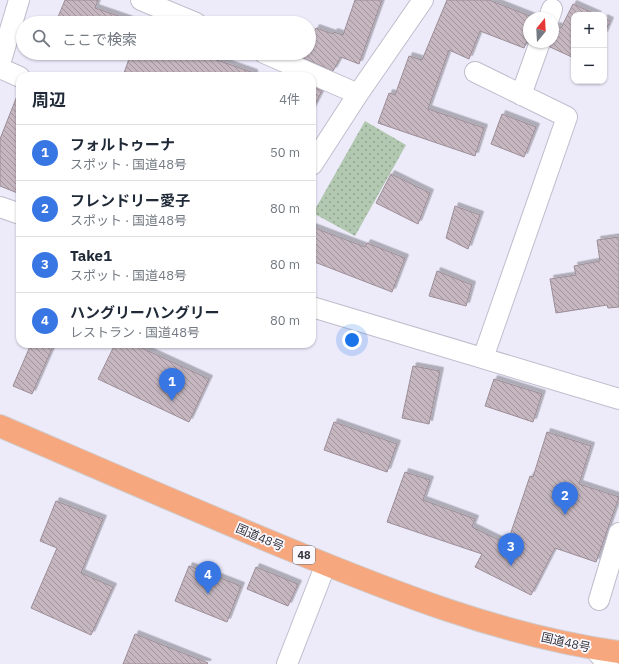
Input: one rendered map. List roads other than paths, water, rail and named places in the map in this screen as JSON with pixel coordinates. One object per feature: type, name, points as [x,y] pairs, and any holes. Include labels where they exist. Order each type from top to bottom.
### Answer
[{"type":"highway","name":"国道48号","points":[[0,426],[156,494],[410,598],[601,656],[619,652]]},
{"type":"street","points":[[0,64],[19,0]]},
{"type":"street","points":[[141,0],[179,16]]},
{"type":"street","points":[[316,159],[358,94],[423,0]]},
{"type":"street","points":[[521,95],[538,48]]},
{"type":"street","points":[[280,60],[308,72]]},
{"type":"street","points":[[0,68],[16,75]]},
{"type":"street","points":[[475,72],[567,117],[483,358]]},
{"type":"street","points":[[316,76],[358,94]]},
{"type":"street","points":[[0,208],[16,213]]},
{"type":"street","points":[[316,308],[619,399]]},
{"type":"street","points":[[599,600],[619,532]]},
{"type":"street","points":[[287,664],[326,564]]},
{"type":"place","name":"フォルトゥーナ","points":[[172,401]]},
{"type":"place","name":"フレンドリー愛子","points":[[565,515]]},
{"type":"place","name":"Take1","points":[[511,566]]},
{"type":"place","name":"ハングリーハングリー","points":[[208,594]]}]
